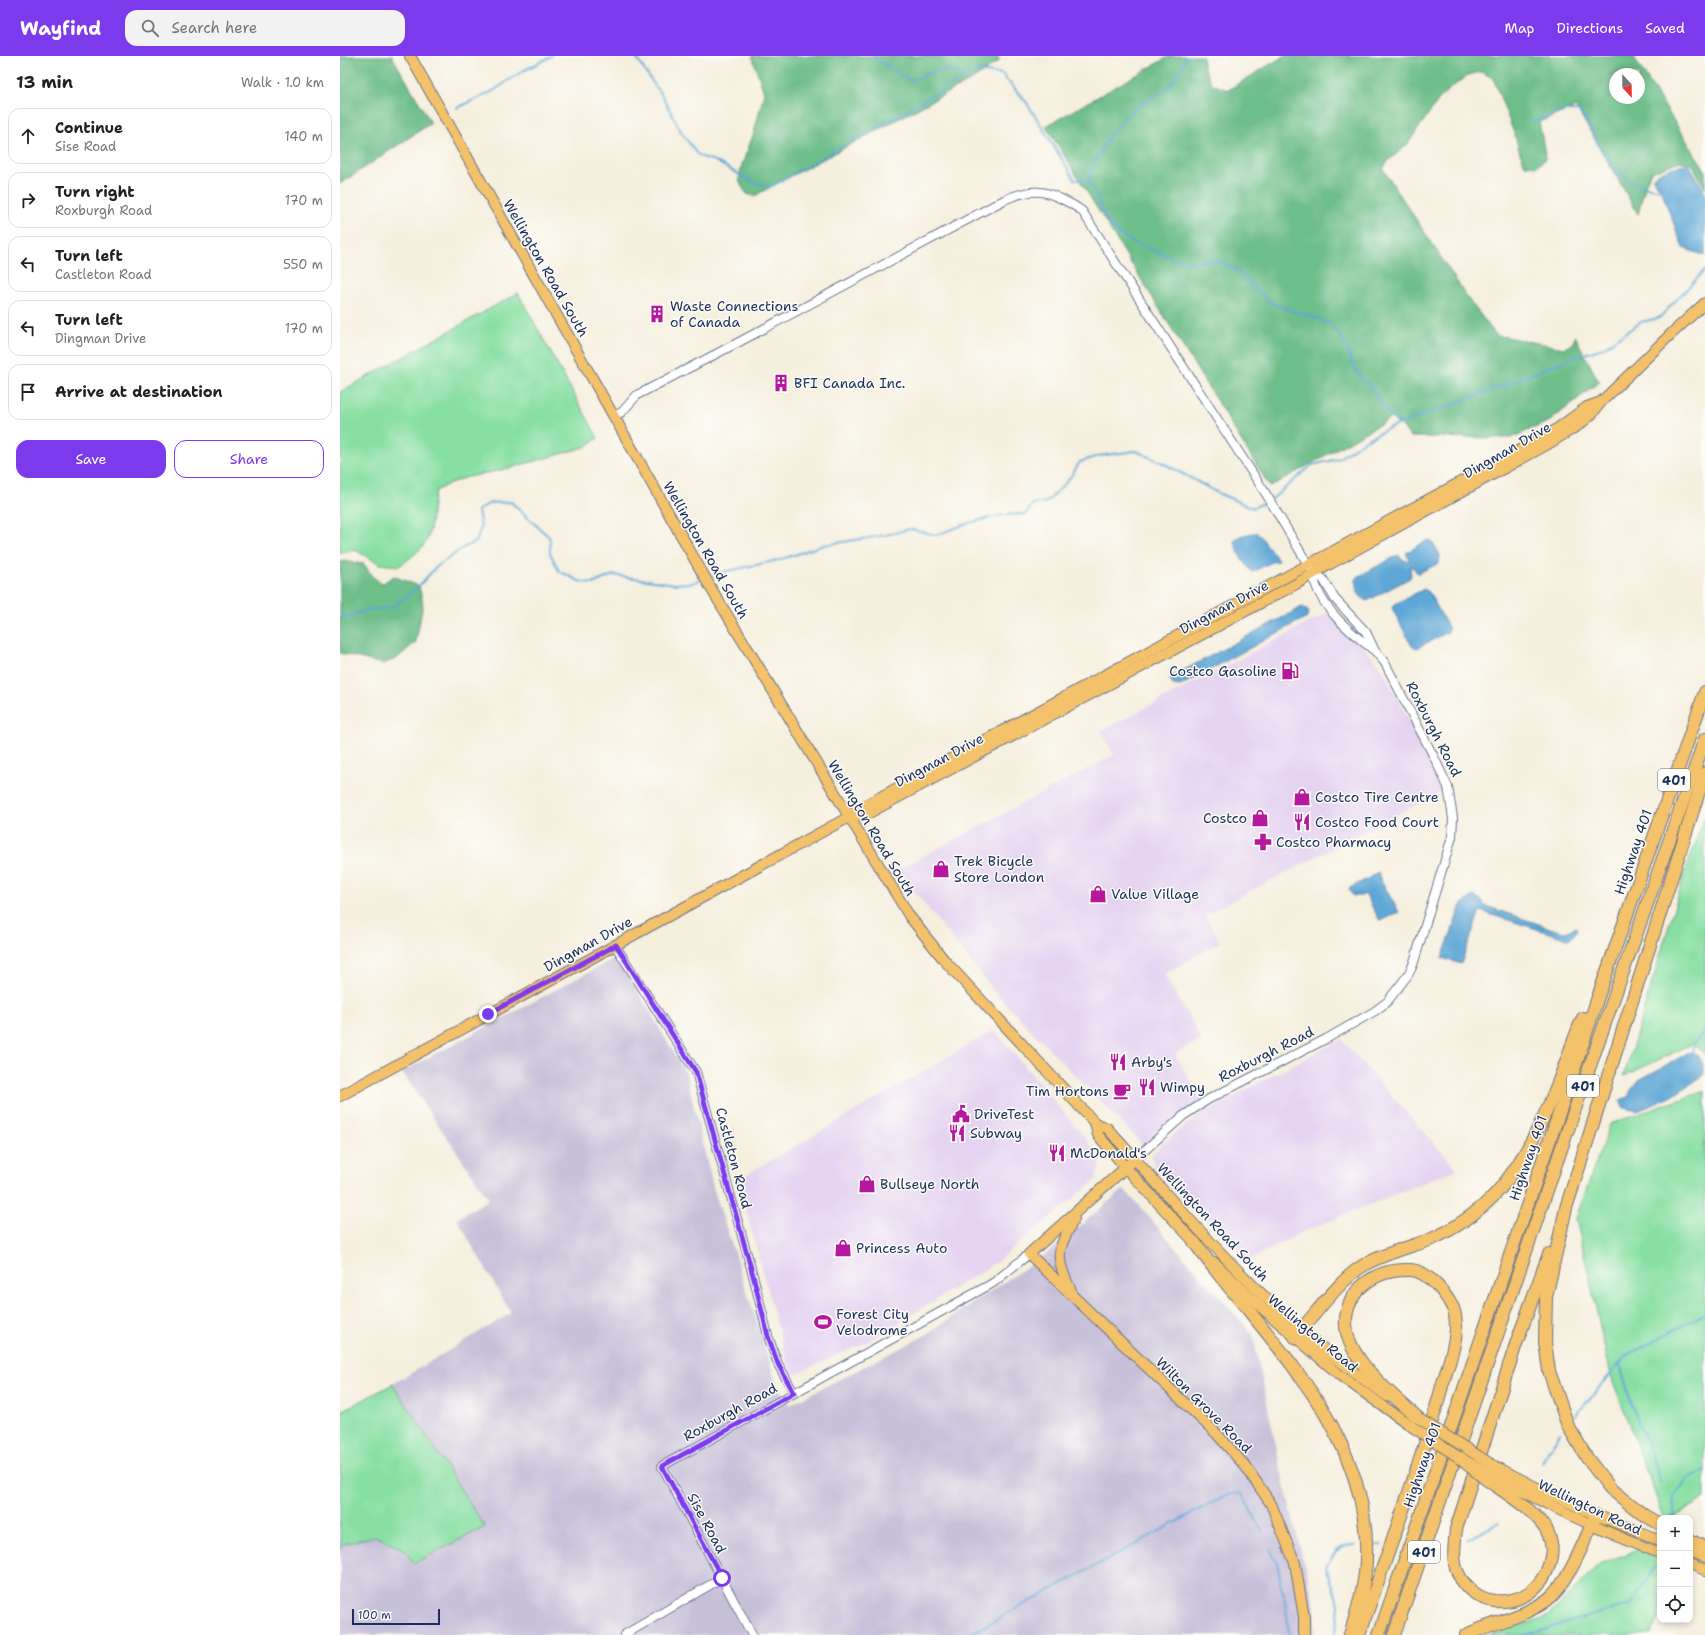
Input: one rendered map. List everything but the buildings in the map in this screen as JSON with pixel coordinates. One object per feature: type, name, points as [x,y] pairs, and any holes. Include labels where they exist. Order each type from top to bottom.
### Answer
[{"type":"highway","name":"Highway 401","points":[[1379,1635],[1598,997],[1705,692]]},
{"type":"highway","name":"Highway 401","points":[[1394,1635],[1586,1077],[1705,740]]},
{"type":"highway","points":[[1460,1458],[1488,1472],[1534,1514],[1545,1528],[1550,1540],[1552,1552],[1550,1566],[1541,1583],[1531,1593],[1520,1598],[1497,1602],[1480,1596],[1468,1588],[1457,1571],[1454,1551],[1456,1529],[1516,1344],[1566,1208],[1705,773]]},
{"type":"highway","points":[[1298,1334],[1333,1294],[1363,1266],[1390,1254],[1434,1238],[1460,1224],[1484,1206],[1501,1187],[1534,1137],[1558,1084],[1583,1019],[1598,997]]},
{"type":"highway","points":[[1566,1208],[1546,1297],[1545,1342],[1549,1371],[1568,1426],[1587,1458],[1610,1488],[1641,1513],[1657,1522]]},
{"type":"highway","points":[[1194,1242],[1284,1354],[1310,1389],[1332,1424],[1353,1472],[1364,1512],[1366,1562],[1360,1602],[1350,1635]]},
{"type":"highway","points":[[1359,1635],[1436,1406],[1456,1328],[1454,1310],[1444,1292],[1428,1278],[1413,1270],[1394,1270],[1371,1278],[1358,1290],[1349,1303],[1345,1320],[1346,1336],[1354,1354],[1416,1423]]},
{"type":"highway","points":[[1466,1635],[1531,1610],[1549,1599],[1564,1583],[1594,1520]]},
{"type":"highway","points":[[1693,1542],[1705,1548]]},
{"type":"main road","name":"Wellington Road South","points":[[410,56],[712,590],[910,917],[945,961],[1094,1123],[1107,1128],[1222,1254],[1298,1334],[1333,1357],[1460,1458]]},
{"type":"main road","name":"Dingman Drive","points":[[340,1096],[849,817],[867,814],[1296,584],[1311,569],[1548,444],[1592,414],[1601,402],[1705,303]]},
{"type":"main road","name":"Wellington Road","points":[[1094,1123],[1098,1135],[1194,1242],[1298,1334]]},
{"type":"main road","name":"Roxburgh Road","points":[[1029,1254],[1078,1212],[1135,1159]]},
{"type":"main road","points":[[1074,1298],[1060,1266],[1059,1258],[1061,1244],[1078,1212]]},
{"type":"main road","name":"Wilton Grove Road","points":[[1029,1254],[1232,1448],[1258,1484],[1271,1504],[1295,1563],[1304,1617],[1304,1635]]},
{"type":"main road","name":"Wellington Road South","points":[[1416,1423],[1488,1472]]},
{"type":"main road","name":"Wellington Road","points":[[1488,1472],[1547,1493],[1637,1545],[1657,1552]]},
{"type":"main road","name":"Wellington Road","points":[[1594,1520],[1657,1539]]},
{"type":"main road","points":[[1693,1552],[1705,1557]]},
{"type":"main road","points":[[1693,1565],[1705,1570]]},
{"type":"street","name":"Roxburgh Road","points":[[614,416],[622,412],[637,395],[1017,194],[1041,192],[1072,204],[1082,211],[1273,505],[1311,569],[1314,583],[1334,614],[1358,638],[1375,651],[1385,663],[1444,778],[1451,797],[1453,818],[1452,837],[1413,965],[1395,993],[1375,1012],[1209,1099],[1183,1116],[1135,1159]]},
{"type":"street","name":"Castleton Road","points":[[616,945],[696,1072],[754,1279],[768,1336],[778,1364],[794,1393]]},
{"type":"street","name":"Roxburgh Road","points":[[662,1466],[993,1283],[1029,1254]]},
{"type":"street","name":"Sise Road","points":[[662,1466],[752,1635]]},
{"type":"street","points":[[624,1635],[722,1578]]},
{"type":"shaded area","points":[[1328,613],[1372,656],[1386,676],[1433,764],[1443,791],[1205,915],[1220,942],[1164,974],[1202,1039],[1175,1054],[1203,1102],[1147,1149],[999,997],[897,870],[1114,755],[1101,731]]},
{"type":"shaded area","points":[[617,957],[686,1073],[713,1187],[777,1385],[789,1405],[926,1335],[1050,1251],[1124,1189],[1253,1335],[1282,1475],[1315,1607],[1314,1635],[340,1635],[340,1549],[343,1544],[375,1536],[404,1550],[485,1527],[393,1384],[511,1313],[457,1219],[489,1199],[402,1072]]},
{"type":"shaded area","points":[[994,1030],[1102,1158],[1096,1180],[995,1263],[869,1341],[791,1376],[747,1214],[741,1178]]},
{"type":"shaded area","points":[[1341,1039],[1457,1169],[1302,1232],[1250,1260],[1154,1165],[1152,1155],[1160,1146],[1187,1124],[1205,1112]]},
{"type":"green space","points":[[340,56],[392,56],[431,123],[340,184]]},
{"type":"green space","points":[[752,56],[997,56],[1000,60],[975,78],[754,196],[747,194],[739,179],[742,164],[754,133],[764,93]]},
{"type":"green space","points":[[1170,56],[1203,56],[1203,65],[1212,84],[1228,90],[1284,56],[1633,56],[1641,68],[1609,68],[1609,104],[1645,104],[1645,75],[1705,170],[1705,189],[1693,165],[1680,161],[1651,172],[1646,183],[1638,214],[1576,107],[1539,122],[1546,158],[1537,166],[1525,165],[1493,78],[1481,72],[1468,75],[1439,99],[1407,145],[1388,161],[1383,169],[1469,300],[1496,335],[1564,348],[1573,344],[1575,336],[1599,382],[1550,421],[1511,438],[1410,437],[1400,423],[1391,418],[1270,487],[1046,126]]},
{"type":"green space","points":[[518,293],[598,438],[585,447],[510,468],[468,477],[450,483],[436,491],[433,502],[430,528],[425,544],[408,560],[399,566],[380,564],[355,550],[340,554],[340,392]]},
{"type":"green space","points":[[343,561],[364,564],[372,576],[382,584],[393,576],[419,586],[423,604],[416,642],[396,659],[382,664],[340,653],[340,562]]},
{"type":"green space","points":[[1705,816],[1705,1055],[1694,1043],[1624,1076],[1685,872]]},
{"type":"green space","points":[[1705,1091],[1705,1498],[1677,1515],[1663,1515],[1611,1376],[1576,1218],[1610,1124]]},
{"type":"green space","points":[[393,1384],[485,1527],[414,1563],[404,1550],[375,1536],[343,1544],[340,1549],[340,1412]]},
{"type":"green space","points":[[1638,1550],[1657,1558],[1657,1622],[1650,1635],[1488,1635],[1549,1616],[1599,1564]]},
{"type":"water","points":[[1687,165],[1692,169],[1705,193],[1705,256],[1683,248],[1661,190],[1652,178],[1668,169]]},
{"type":"water","points":[[1258,533],[1279,561],[1272,562],[1252,572],[1240,556],[1234,541],[1240,536]]},
{"type":"water","points":[[1428,540],[1432,541],[1440,555],[1439,563],[1419,573],[1417,573],[1413,567],[1410,567],[1410,578],[1367,601],[1362,598],[1356,586],[1356,579],[1359,576],[1398,555],[1404,560],[1408,561],[1409,559],[1406,553]]},
{"type":"water","points":[[1424,589],[1429,592],[1449,629],[1448,632],[1417,648],[1412,646],[1392,608],[1395,604]]},
{"type":"water","points":[[1302,607],[1308,611],[1309,615],[1307,617],[1180,686],[1173,685],[1170,679],[1171,677]]},
{"type":"water","points":[[1378,873],[1399,912],[1380,921],[1365,894],[1361,896],[1353,896],[1349,890],[1350,888]]},
{"type":"water","points":[[1473,896],[1483,901],[1483,905],[1559,931],[1566,932],[1575,927],[1577,930],[1574,935],[1568,939],[1480,911],[1461,964],[1442,958],[1461,905]]},
{"type":"water","points":[[1690,1052],[1697,1055],[1702,1060],[1704,1075],[1671,1097],[1638,1111],[1623,1108],[1620,1100],[1628,1097],[1631,1090],[1639,1080]]},
{"type":"waterway","points":[[457,108],[493,91],[521,72],[552,56]]},
{"type":"waterway","points":[[635,56],[662,96],[682,133],[697,154],[715,161],[753,182],[770,187],[965,77]]},
{"type":"waterway","points":[[872,56],[907,79],[914,80],[939,70],[954,71],[965,77],[977,71],[1002,74],[1027,103],[1075,180],[1088,180],[1106,218],[1115,230],[1124,238],[1176,259],[1193,262],[1218,261],[1227,265],[1243,276],[1270,302],[1284,309],[1321,319],[1327,323],[1339,334],[1354,366],[1376,394],[1383,407],[1399,425]]},
{"type":"waterway","points":[[1088,180],[1097,157],[1116,127],[1134,109],[1169,86],[1177,77],[1188,56]]},
{"type":"waterway","points":[[1532,122],[1562,111],[1579,111],[1587,121],[1602,151],[1621,175],[1638,184],[1661,190]]},
{"type":"waterway","points":[[1272,499],[1312,465],[1338,459],[1366,440],[1389,428],[1524,378],[1552,365],[1603,348],[1641,322],[1659,318],[1705,270]]},
{"type":"waterway","points":[[709,577],[723,572],[779,560],[824,545],[886,535],[910,529],[936,535],[969,523],[1002,515],[1026,514],[1033,504],[1047,502],[1069,479],[1080,462],[1098,456],[1136,451],[1163,463],[1220,494],[1253,508],[1268,501]]},
{"type":"waterway","points":[[340,618],[372,609],[392,608],[419,586],[435,568],[464,547],[476,542],[481,527],[478,510],[490,503],[511,502],[550,538],[550,553],[559,571],[579,581],[592,584],[613,575],[675,584],[692,583],[703,579]]},
{"type":"waterway","points":[[1692,1053],[1698,1039],[1705,1033]]},
{"type":"waterway","points":[[1575,1416],[1626,1356],[1705,1313]]},
{"type":"waterway","points":[[1620,1365],[1633,1408],[1656,1466],[1659,1483]]},
{"type":"waterway","points":[[1542,1462],[1560,1433]]},
{"type":"waterway","points":[[1675,1515],[1673,1498],[1689,1477],[1705,1471]]},
{"type":"waterway","points":[[968,1635],[1226,1495],[1241,1493],[1263,1532]]},
{"type":"waterway","points":[[1466,1539],[1472,1538],[1499,1522]]},
{"type":"waterway","points":[[1334,1635],[1337,1625],[1338,1608],[1335,1593],[1326,1567],[1334,1554],[1341,1548],[1356,1545]]},
{"type":"waterway","points":[[1376,1545],[1381,1545]]},
{"type":"waterway","points":[[1270,1550],[1277,1563],[1286,1607],[1289,1635]]},
{"type":"waterway","points":[[1524,1635],[1631,1604],[1654,1567]]},
{"type":"place","name":"Waste Connections of Canada","points":[[657,314]]},
{"type":"place","name":"BFI Canada Inc.","points":[[781,383]]},
{"type":"place","name":"Costco Gasoline","points":[[1290,671]]},
{"type":"place","name":"Costco Tire Centre","points":[[1302,797]]},
{"type":"place","name":"Costco","points":[[1260,818]]},
{"type":"place","name":"Costco Food Court","points":[[1302,822]]},
{"type":"place","name":"Costco Pharmacy","points":[[1263,842]]},
{"type":"place","name":"Trek Bicycle Store London","points":[[941,869]]},
{"type":"place","name":"Value Village","points":[[1098,894]]},
{"type":"place","name":"Arby's","points":[[1118,1062]]},
{"type":"place","name":"Wimpy","points":[[1147,1087]]},
{"type":"place","name":"Tim Hortons","points":[[1122,1091]]},
{"type":"place","name":"DriveTest","points":[[961,1114]]},
{"type":"place","name":"Subway","points":[[957,1133]]},
{"type":"place","name":"McDonald's","points":[[1057,1153]]},
{"type":"place","name":"Bullseye North","points":[[867,1184]]},
{"type":"place","name":"Princess Auto","points":[[843,1248]]},
{"type":"place","name":"Forest City Velodrome","points":[[823,1322]]},
{"type":"route","points":[[488,1014],[616,945],[696,1072],[754,1279],[772,1351],[794,1393],[662,1466],[722,1578]]}]
